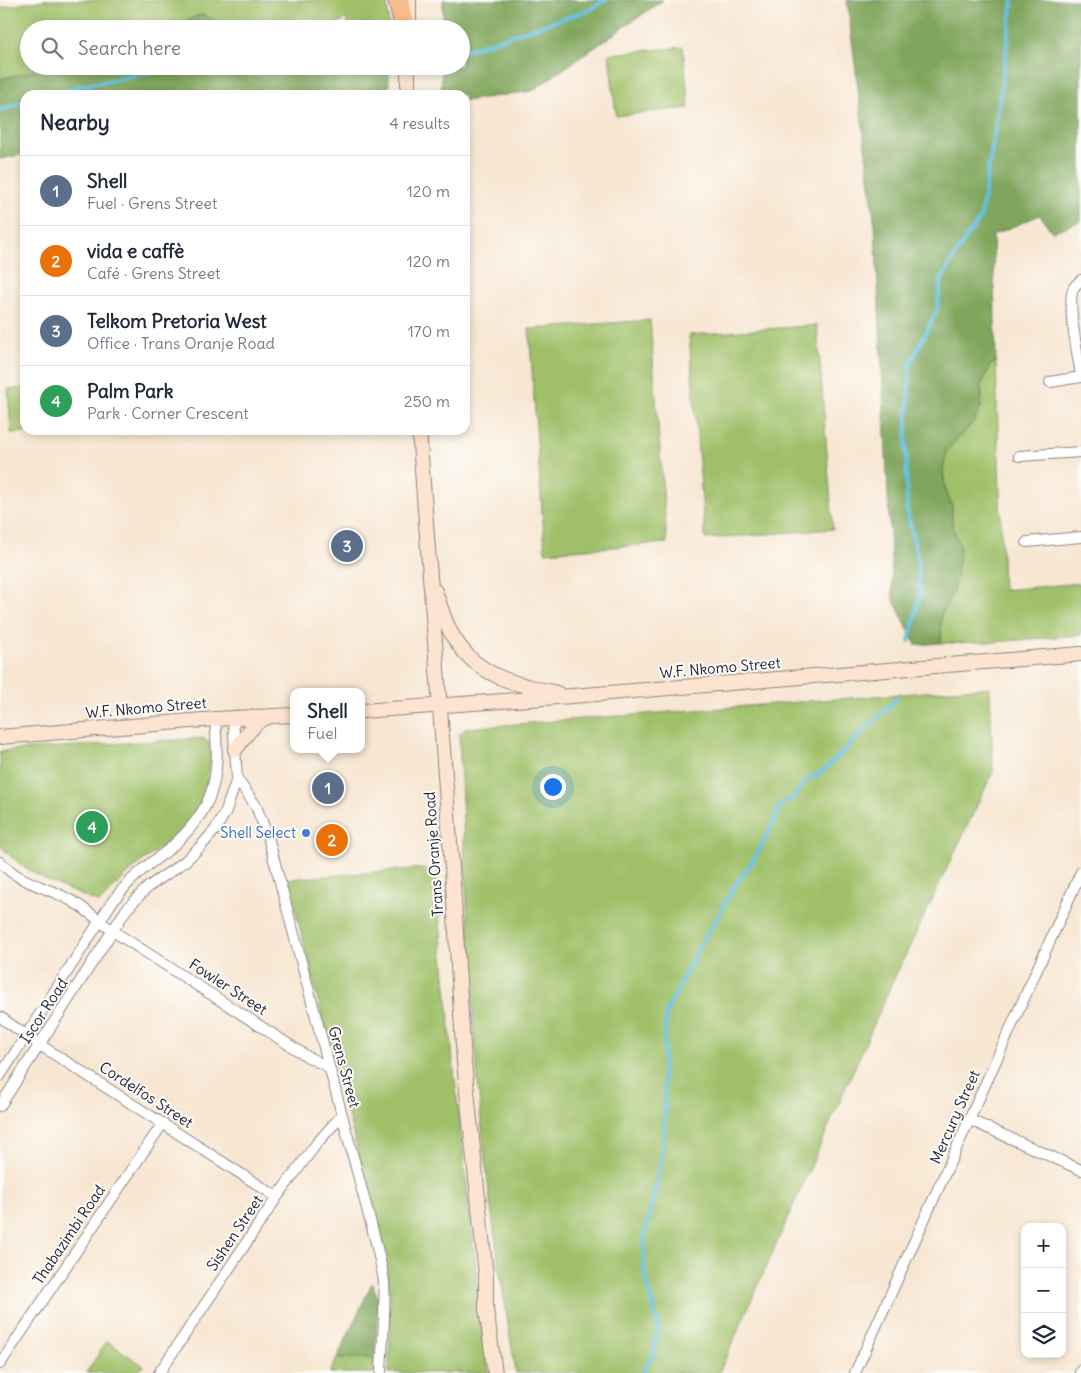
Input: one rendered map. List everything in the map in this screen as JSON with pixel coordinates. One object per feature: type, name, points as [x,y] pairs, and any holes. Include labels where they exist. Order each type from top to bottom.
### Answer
[{"type":"highway","points":[[398,0],[404,20]]},
{"type":"main road","points":[[408,20],[409,0]]},
{"type":"main road","points":[[408,75],[408,90]]},
{"type":"main road","name":"Trans Oranje Road","points":[[419,435],[452,868],[464,1062],[486,1276],[486,1308],[495,1373]]},
{"type":"main road","points":[[430,577],[447,624],[456,641],[468,656],[498,677],[523,686],[572,696]]},
{"type":"main road","name":"W.F. Nkomo Street","points":[[365,711],[572,696],[1081,654]]},
{"type":"main road","name":"W.F. Nkomo Street","points":[[0,736],[214,719],[290,716]]},
{"type":"main road","points":[[235,750],[253,727],[262,719],[272,717]]},
{"type":"main road","name":"Trans Oranje Road","points":[[486,1276],[494,1299],[505,1373]]},
{"type":"street","points":[[1050,382],[1081,376],[1072,308],[1072,290],[1081,280]]},
{"type":"street","points":[[1019,456],[1081,452]]},
{"type":"street","points":[[1027,542],[1081,537]]},
{"type":"street","points":[[233,718],[237,779]]},
{"type":"street","name":"Iscor Road","points":[[0,1076],[123,888],[181,838],[205,808],[212,790],[216,771],[217,748],[214,719]]},
{"type":"street","name":"Iscor Road","points":[[0,1106],[113,931],[137,898],[148,887],[184,862],[215,830],[225,812],[237,779]]},
{"type":"street","name":"Grens Street","points":[[237,779],[256,806],[268,837],[381,1262],[384,1282],[381,1373]]},
{"type":"street","name":"Fowler Street","points":[[0,862],[24,880],[69,899],[99,922],[308,1057],[328,1067]]},
{"type":"street","name":"Mercury Street","points":[[855,1373],[1081,872]]},
{"type":"street","name":"Cordelfos Street","points":[[0,1017],[40,1045],[277,1197]]},
{"type":"street","name":"Sishen Street","points":[[159,1373],[277,1197],[317,1143],[342,1115]]},
{"type":"street","points":[[970,1120],[1081,1170]]},
{"type":"street","name":"Thabazimbi Road","points":[[0,1364],[163,1123]]},
{"type":"green space","points":[[43,0],[387,0],[388,20],[347,20],[346,18],[343,20],[213,20],[200,15],[189,20],[20,20],[20,74],[0,79],[0,8]]},
{"type":"green space","points":[[443,0],[663,0],[532,91],[470,100],[470,90],[441,90],[442,75],[470,75],[470,20],[443,20]]},
{"type":"green space","points":[[847,0],[1081,0],[1081,221],[1052,232],[1040,215],[993,235],[996,362],[991,364],[981,386],[981,408],[974,421],[947,450],[943,470],[945,488],[952,506],[952,527],[960,546],[959,564],[952,594],[941,616],[941,643],[916,645],[893,599],[875,226]]},
{"type":"green space","points":[[205,15],[214,20],[189,20]]},
{"type":"green space","points":[[683,47],[689,108],[616,116],[609,54]]},
{"type":"green space","points":[[20,74],[389,75],[389,90],[20,90],[20,155],[0,159],[0,79]]},
{"type":"green space","points":[[650,320],[667,543],[545,552],[529,329]]},
{"type":"green space","points":[[817,325],[833,529],[705,539],[689,335]]},
{"type":"green space","points":[[996,362],[1003,590],[1081,583],[1081,635],[994,642],[941,643],[941,616],[952,594],[960,546],[952,527],[952,506],[945,488],[943,470],[947,450],[974,421],[982,396],[980,386],[991,364]]},
{"type":"green space","points":[[20,388],[20,433],[11,433],[8,389]]},
{"type":"green space","points":[[990,687],[993,772],[894,979],[719,1373],[516,1373],[496,1246],[481,1119],[471,975],[459,735],[466,728]]},
{"type":"green space","points":[[203,738],[209,743],[212,751],[206,789],[198,810],[178,834],[132,870],[99,903],[59,886],[33,872],[0,845],[0,751]]},
{"type":"green space","points":[[426,868],[436,880],[453,1062],[489,1373],[389,1373],[390,1295],[385,1254],[324,1025],[288,879]]},
{"type":"green space","points":[[372,1283],[378,1298],[375,1358],[337,1358]]},
{"type":"green space","points":[[107,1341],[144,1366],[136,1373],[86,1373]]},
{"type":"green space","points":[[337,1358],[375,1358],[374,1373],[330,1373]]},
{"type":"waterway","points":[[470,49],[589,10],[605,0]]},
{"type":"waterway","points":[[909,641],[920,594],[918,560],[907,510],[906,444],[910,365],[937,310],[941,280],[965,239],[980,219],[998,110],[1013,0]]},
{"type":"waterway","points":[[68,90],[138,75]]},
{"type":"waterway","points":[[0,110],[20,104]]},
{"type":"waterway","points":[[645,1373],[644,1368],[654,1353],[658,1325],[644,1270],[644,1239],[662,1157],[665,1107],[663,1069],[666,1012],[700,945],[769,832],[781,803],[793,799],[804,782],[823,771],[897,698]]},
{"type":"place","name":"Telkom Pretoria West","points":[[347,546]]},
{"type":"place","name":"Shell","points":[[328,788]]},
{"type":"place","name":"Palm Park","points":[[92,827]]},
{"type":"place","name":"Shell Select","points":[[306,833]]},
{"type":"place","name":"vida e caffè","points":[[332,840]]}]
